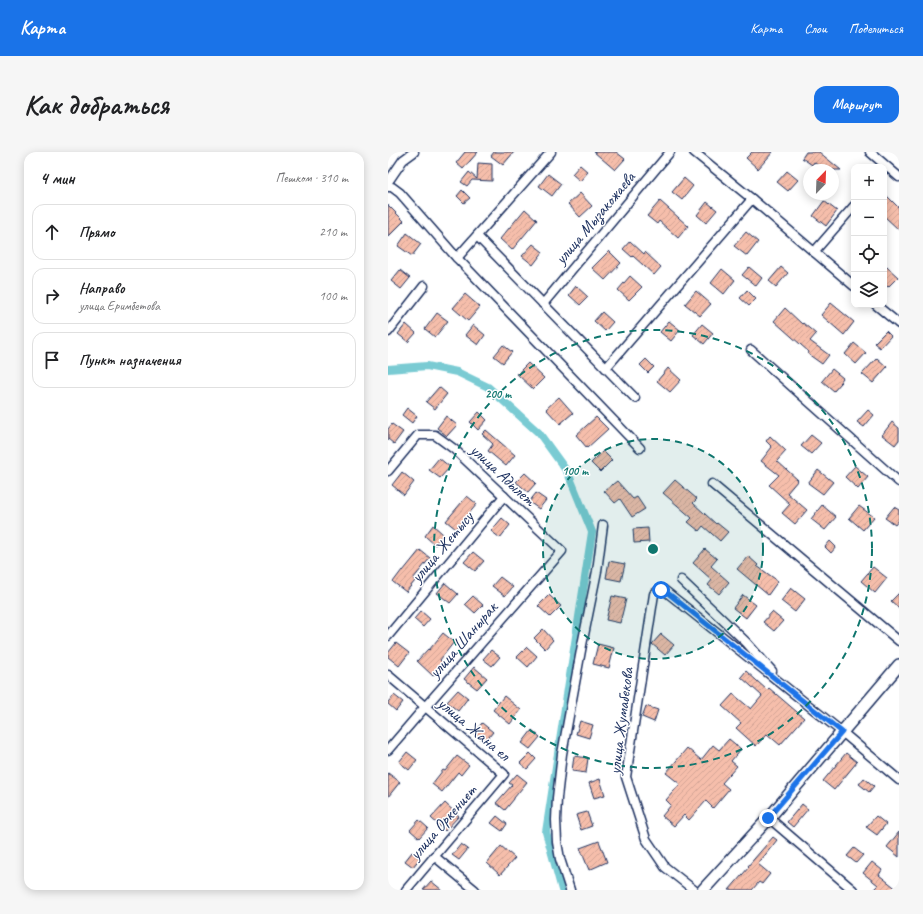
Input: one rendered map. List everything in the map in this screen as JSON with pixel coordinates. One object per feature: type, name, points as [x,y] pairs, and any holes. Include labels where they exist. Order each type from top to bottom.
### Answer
[{"type":"main road","points":[[703,890],[768,818],[899,665]]},
{"type":"street","points":[[388,182],[403,160],[414,152]]},
{"type":"street","points":[[457,258],[552,152]]},
{"type":"street","name":"улица Мызакожаева","points":[[543,304],[670,152]]},
{"type":"street","points":[[694,152],[851,283]]},
{"type":"street","points":[[870,152],[881,164]]},
{"type":"street","points":[[887,170],[899,177]]},
{"type":"street","points":[[388,186],[400,193],[457,258],[640,448]]},
{"type":"street","points":[[606,368],[752,199]]},
{"type":"street","points":[[814,252],[851,209]]},
{"type":"street","points":[[477,236],[635,398]]},
{"type":"street","points":[[388,332],[424,286]]},
{"type":"street","points":[[880,308],[899,324]]},
{"type":"street","points":[[751,350],[899,482]]},
{"type":"street","name":"улица Адылет","points":[[388,471],[418,435],[435,435],[454,449],[562,551]]},
{"type":"street","points":[[712,484],[899,641]]},
{"type":"street","name":"улица Жетысу","points":[[388,636],[504,496]]},
{"type":"street","points":[[570,890],[560,859],[557,842],[556,820],[562,754],[597,570],[603,525]]},
{"type":"street","name":"улица Шанырак","points":[[388,750],[562,551]]},
{"type":"street","points":[[681,580],[746,642],[789,689],[899,780]]},
{"type":"street","name":"улица Жумабекова","points":[[694,890],[665,867],[646,839],[626,777],[654,594],[657,591],[664,590],[789,689]]},
{"type":"street","name":"улица Жана ел","points":[[388,675],[504,774]]},
{"type":"street","name":"улица Оркениет","points":[[406,890],[504,774]]},
{"type":"street","points":[[768,818],[853,890]]},
{"type":"street","points":[[434,856],[475,890]]},
{"type":"building","points":[[465,152],[478,152],[463,169],[456,163]]},
{"type":"building","points":[[494,152],[514,152],[503,165],[491,156]]},
{"type":"building","points":[[594,152],[616,152],[625,159],[615,170]]},
{"type":"building","points":[[752,152],[773,152],[758,169],[746,158]]},
{"type":"building","points":[[806,152],[819,152],[834,164],[816,164],[814,162],[811,164],[802,158]]},
{"type":"building","points":[[478,163],[492,164],[492,181],[472,180],[467,186],[461,182],[469,172],[477,179]]},
{"type":"building","points":[[580,165],[588,172],[580,181],[572,174]]},
{"type":"building","points":[[787,171],[798,180],[788,191],[777,182]]},
{"type":"building","points":[[548,174],[561,184],[552,196],[539,186]]},
{"type":"building","points":[[684,178],[693,186],[682,200],[672,192]]},
{"type":"building","points":[[462,190],[470,198],[464,203],[457,196]]},
{"type":"building","points":[[580,193],[592,206],[580,217],[568,204]]},
{"type":"building","points":[[887,196],[899,208],[899,230],[887,219]]},
{"type":"building","points":[[660,201],[688,226],[678,238],[659,221],[657,224],[647,216]]},
{"type":"building","points":[[824,201],[837,211],[826,226],[813,216]]},
{"type":"building","points":[[707,202],[717,210],[706,223],[697,215]]},
{"type":"building","points":[[388,205],[404,221],[388,237]]},
{"type":"building","points":[[525,209],[537,220],[512,250],[500,239]]},
{"type":"building","points":[[746,232],[758,242],[747,256],[734,246]]},
{"type":"building","points":[[407,233],[421,244],[412,256],[398,246]]},
{"type":"building","points":[[630,241],[644,254],[645,252],[661,267],[654,275],[623,249]]},
{"type":"building","points":[[533,244],[543,252],[533,265],[522,256]]},
{"type":"building","points":[[609,251],[621,263],[605,280],[592,268]]},
{"type":"building","points":[[749,267],[762,278],[756,286],[742,275]]},
{"type":"building","points":[[781,267],[788,273],[776,287],[769,281]]},
{"type":"building","points":[[887,267],[898,277],[888,287],[887,286]]},
{"type":"building","points":[[722,269],[735,280],[724,294],[711,283]]},
{"type":"building","points":[[400,270],[410,278],[401,289],[391,281]]},
{"type":"building","points":[[630,276],[642,287],[629,300],[618,290]]},
{"type":"building","points":[[576,286],[588,297],[580,305],[569,295]]},
{"type":"building","points":[[747,290],[756,299],[749,306],[740,298]]},
{"type":"building","points":[[696,291],[711,304],[700,316],[685,304]]},
{"type":"building","points":[[465,294],[480,307],[468,321],[453,308]]},
{"type":"building","points":[[831,303],[854,322],[844,335],[821,315]]},
{"type":"building","points":[[785,308],[802,324],[803,323],[816,334],[810,341],[829,355],[822,364],[808,354],[809,352],[774,321]]},
{"type":"building","points":[[602,312],[613,322],[605,331],[594,321]]},
{"type":"building","points":[[437,313],[448,321],[435,337],[425,329]]},
{"type":"building","points":[[669,321],[680,330],[671,341],[660,332]]},
{"type":"building","points":[[406,324],[416,333],[408,342],[398,334]]},
{"type":"building","points":[[702,324],[713,333],[704,344],[693,335]]},
{"type":"building","points":[[473,325],[485,335],[478,345],[465,335]]},
{"type":"building","points":[[886,331],[891,336],[880,348],[874,343]]},
{"type":"building","points":[[854,343],[866,353],[856,364],[845,354]]},
{"type":"building","points":[[503,345],[512,352],[503,363],[494,356]]},
{"type":"building","points":[[877,358],[887,367],[873,383],[862,374]]},
{"type":"building","points":[[646,359],[654,367],[648,373],[640,365]]},
{"type":"building","points":[[528,363],[544,378],[533,389],[517,374]]},
{"type":"building","points":[[668,368],[681,380],[670,392],[657,381]]},
{"type":"building","points":[[832,369],[843,378],[840,382],[841,383],[834,391],[822,381]]},
{"type":"building","points":[[439,387],[447,394],[435,409],[426,402]]},
{"type":"building","points":[[559,397],[573,413],[560,424],[546,409]]},
{"type":"building","points":[[407,408],[417,416],[412,423],[402,415]]},
{"type":"building","points":[[868,410],[874,415],[864,427],[857,422]]},
{"type":"building","points":[[479,412],[487,420],[478,430],[470,422]]},
{"type":"building","points":[[446,416],[457,425],[447,436],[437,428]]},
{"type":"building","points":[[596,417],[608,429],[587,448],[576,435]]},
{"type":"building","points":[[892,422],[899,428],[899,440],[895,445],[882,435]]},
{"type":"building","points":[[392,424],[403,432],[394,444],[388,439],[388,429]]},
{"type":"building","points":[[486,430],[515,455],[506,466],[488,451],[493,444],[482,434]]},
{"type":"building","points":[[811,435],[821,443],[811,454],[801,446]]},
{"type":"building","points":[[770,436],[786,451],[777,461],[798,480],[787,493],[807,510],[795,524],[782,513],[790,504],[769,485],[779,475],[761,461],[772,447],[766,441]]},
{"type":"building","points":[[603,451],[612,460],[600,472],[591,463]]},
{"type":"building","points":[[439,458],[450,467],[440,478],[429,470]]},
{"type":"building","points":[[855,466],[868,477],[858,489],[845,477]]},
{"type":"building","points":[[818,470],[833,482],[823,494],[808,483]]},
{"type":"building","points":[[402,472],[414,482],[404,495],[392,485]]},
{"type":"building","points":[[525,473],[536,483],[528,492],[516,482]]},
{"type":"building","points":[[675,480],[697,499],[693,503],[716,524],[717,523],[728,532],[720,541],[703,526],[699,531],[688,522],[692,518],[663,493]]},
{"type":"building","points":[[617,481],[633,499],[637,497],[645,509],[632,517],[620,499],[615,503],[604,491]]},
{"type":"building","points":[[536,493],[546,500],[539,509],[529,502]]},
{"type":"building","points":[[467,496],[477,504],[456,529],[446,521]]},
{"type":"building","points":[[822,505],[836,517],[825,530],[811,519]]},
{"type":"building","points":[[859,506],[874,517],[863,530],[849,518]]},
{"type":"building","points":[[894,507],[899,510],[899,520],[895,525],[885,518]]},
{"type":"building","points":[[502,518],[510,525],[500,538],[491,531]]},
{"type":"building","points":[[433,525],[443,534],[435,545],[425,536]]},
{"type":"building","points":[[648,528],[649,542],[634,543],[633,529]]},
{"type":"building","points":[[830,541],[836,547],[831,553],[825,547]]},
{"type":"building","points":[[705,549],[717,559],[711,566],[729,582],[719,594],[708,585],[712,580],[693,563]]},
{"type":"building","points":[[420,550],[430,558],[413,579],[415,581],[406,592],[393,582]]},
{"type":"building","points":[[473,552],[484,561],[475,571],[464,562]]},
{"type":"building","points":[[748,556],[758,565],[757,566],[778,581],[768,595],[737,569]]},
{"type":"building","points":[[609,561],[625,564],[621,581],[606,578]]},
{"type":"building","points":[[873,567],[887,578],[875,593],[861,581]]},
{"type":"building","points":[[500,577],[513,587],[505,596],[492,586]]},
{"type":"building","points":[[445,583],[458,594],[450,603],[437,593]]},
{"type":"building","points":[[791,588],[805,599],[795,612],[781,601]]},
{"type":"building","points":[[899,593],[899,608],[891,601]]},
{"type":"building","points":[[549,595],[561,606],[550,617],[538,606]]},
{"type":"building","points":[[743,595],[756,605],[746,618],[733,608]]},
{"type":"building","points":[[473,596],[483,605],[475,613],[465,604]]},
{"type":"building","points":[[612,596],[626,599],[620,623],[606,620]]},
{"type":"building","points":[[421,611],[430,619],[423,627],[414,619]]},
{"type":"building","points":[[772,612],[783,621],[774,631],[763,622]]},
{"type":"building","points":[[543,629],[553,640],[545,649],[534,638]]},
{"type":"building","points":[[443,633],[454,642],[440,660],[444,664],[433,676],[417,661],[428,649],[429,650]]},
{"type":"building","points":[[661,634],[674,645],[665,655],[652,644]]},
{"type":"building","points":[[396,643],[409,653],[399,666],[388,657],[388,653]]},
{"type":"building","points":[[598,644],[614,648],[609,668],[593,664]]},
{"type":"building","points":[[527,647],[537,656],[528,667],[517,657]]},
{"type":"building","points":[[491,650],[500,657],[492,666],[483,659]]},
{"type":"building","points":[[474,667],[487,678],[477,689],[464,679]]},
{"type":"building","points":[[746,671],[767,690],[769,688],[804,718],[780,745],[767,734],[756,746],[736,728],[741,723],[722,706],[733,694],[751,709],[762,696],[741,677]]},
{"type":"building","points":[[458,690],[468,698],[458,711],[447,702]]},
{"type":"building","points":[[394,695],[403,702],[396,711],[388,704]]},
{"type":"building","points":[[504,696],[521,710],[510,724],[493,710]]},
{"type":"building","points":[[646,706],[658,710],[654,722],[642,717]]},
{"type":"building","points":[[580,721],[593,725],[589,738],[576,734]]},
{"type":"building","points":[[482,723],[493,732],[485,742],[474,733]]},
{"type":"building","points":[[532,730],[540,737],[530,749],[522,743]]},
{"type":"building","points":[[729,739],[741,749],[731,761],[737,766],[722,783],[729,789],[713,808],[706,801],[689,820],[684,815],[674,826],[662,816],[671,805],[666,800],[680,784],[666,773],[687,748],[701,760],[713,745],[719,750]]},
{"type":"building","points":[[407,752],[417,760],[409,770],[399,762]]},
{"type":"building","points":[[530,753],[536,759],[527,769],[520,763]]},
{"type":"building","points":[[846,753],[857,762],[834,790],[823,781]]},
{"type":"building","points":[[457,756],[469,765],[461,775],[458,772],[442,792],[432,784]]},
{"type":"building","points":[[574,756],[588,758],[586,773],[572,771]]},
{"type":"building","points":[[388,773],[400,782],[388,797]]},
{"type":"building","points":[[517,774],[527,782],[505,810],[496,803],[512,785],[509,783]]},
{"type":"building","points":[[864,778],[874,786],[869,792],[859,784]]},
{"type":"building","points":[[600,779],[605,795],[594,798],[589,783]]},
{"type":"building","points":[[445,803],[459,816],[445,831],[431,818]]},
{"type":"building","points":[[802,804],[808,809],[793,827],[787,822]]},
{"type":"building","points":[[587,812],[592,826],[581,830],[576,815]]},
{"type":"building","points":[[497,816],[507,824],[502,831],[491,823]]},
{"type":"building","points":[[876,816],[886,824],[877,835],[866,827]]},
{"type":"building","points":[[419,820],[428,828],[419,838],[410,830]]},
{"type":"building","points":[[899,832],[899,857],[887,847]]},
{"type":"building","points":[[773,837],[777,840],[758,864],[770,874],[762,884],[759,882],[752,890],[729,890],[749,867],[748,866]]},
{"type":"building","points":[[599,841],[607,862],[589,870],[580,848]]},
{"type":"building","points":[[461,844],[468,849],[459,860],[452,855]]},
{"type":"building","points":[[501,846],[515,858],[500,875],[487,863]]},
{"type":"building","points":[[854,848],[863,855],[856,863],[847,856]]},
{"type":"building","points":[[412,852],[420,858],[413,867],[405,861]]},
{"type":"building","points":[[872,862],[882,870],[879,875],[898,890],[873,890],[878,885],[863,873]]},
{"type":"building","points":[[431,881],[442,890],[423,890]]},
{"type":"waterway","points":[[388,369],[427,366],[457,372],[488,387],[539,433],[568,473],[592,532],[546,832],[562,890]]},
{"type":"route","points":[[661,590],[664,590],[842,732],[768,818]]}]
